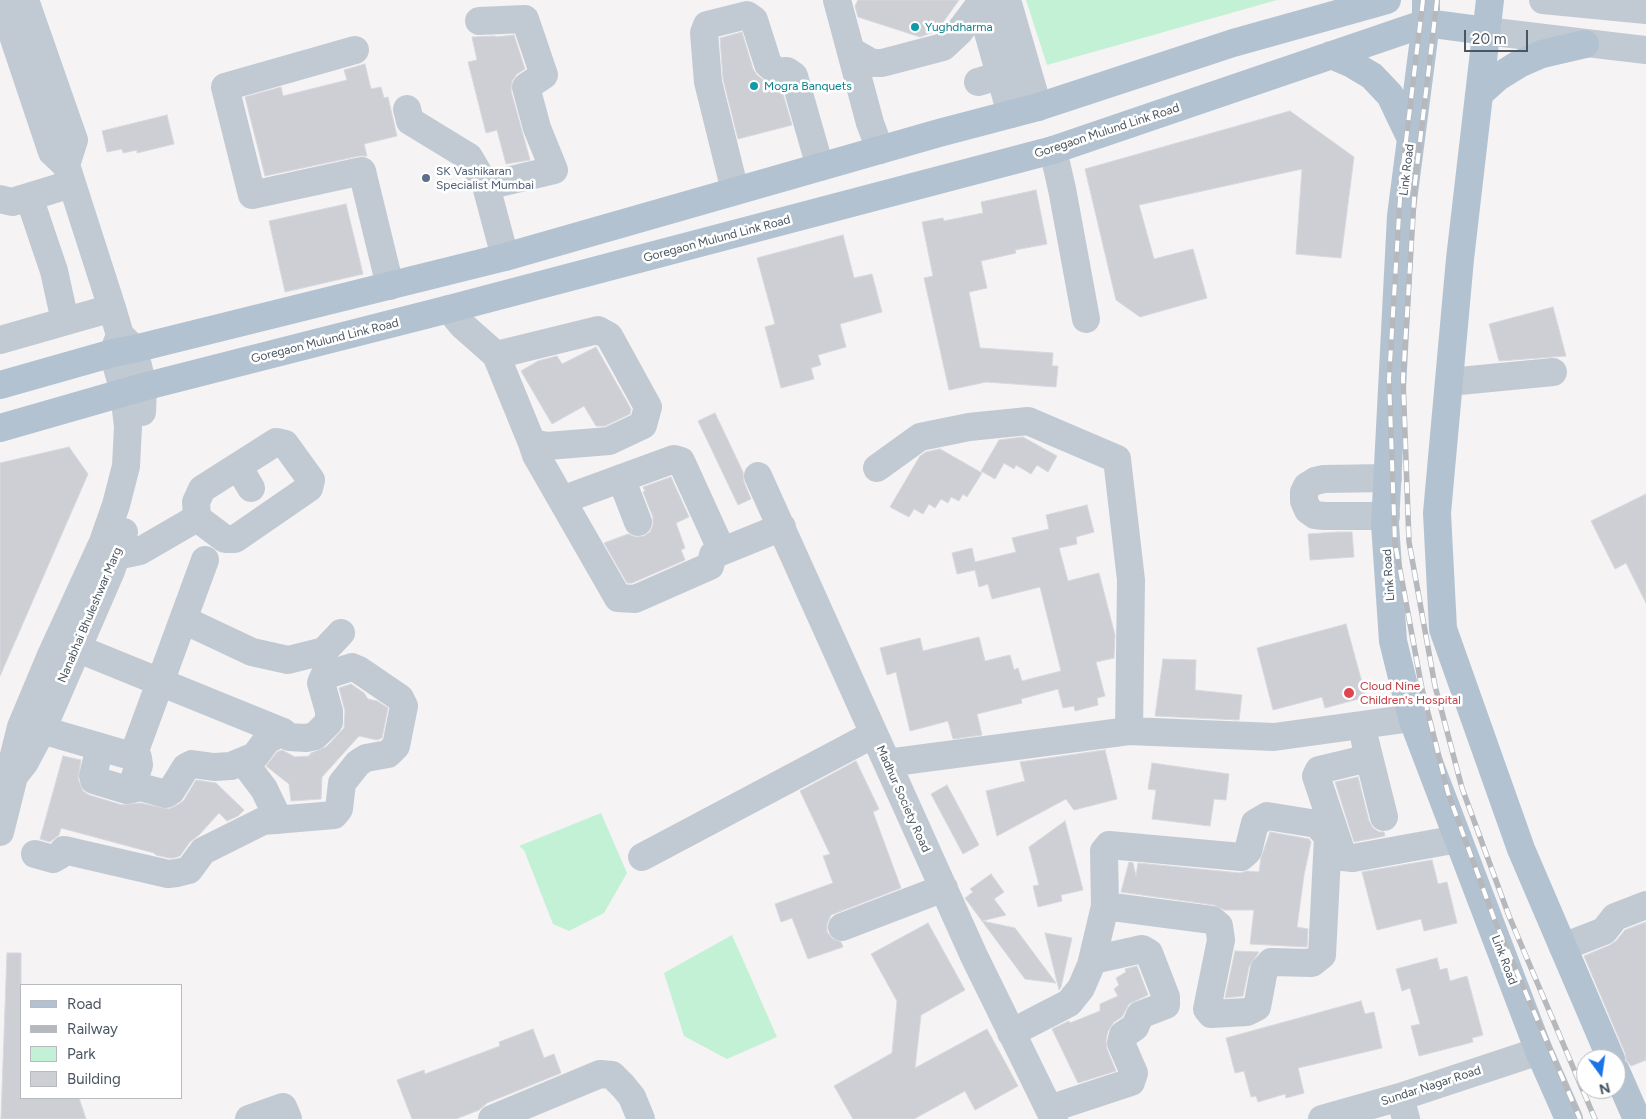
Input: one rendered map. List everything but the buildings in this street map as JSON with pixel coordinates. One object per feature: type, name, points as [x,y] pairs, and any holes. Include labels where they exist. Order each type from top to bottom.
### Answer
[{"type":"main road","points":[[0,385],[122,346],[390,286],[505,257],[1024,111],[1233,43],[1387,0]]},
{"type":"main road","points":[[1490,0],[1460,259],[1437,512],[1443,628],[1521,849],[1607,1049]]},
{"type":"main road","points":[[1426,12],[1486,31]]},
{"type":"main road","name":"Goregaon Mulund Link Road","points":[[0,428],[134,390],[1053,150],[1331,55],[1426,12]]},
{"type":"main road","name":"Link Road","points":[[1426,12],[1401,216],[1386,516],[1393,641],[1412,718],[1539,1051],[1569,1119]]},
{"type":"main road","points":[[1479,94],[1498,77],[1519,64],[1542,54],[1585,44]]},
{"type":"main road","points":[[1331,55],[1352,64],[1372,76],[1390,95],[1411,139]]},
{"type":"main road","points":[[699,201],[708,241]]},
{"type":"main road","points":[[1626,1095],[1636,1119]]},
{"type":"street","points":[[0,199],[12,202],[29,197],[68,174],[74,140],[21,54],[1,0]]},
{"type":"street","points":[[21,54],[25,0]]},
{"type":"street","points":[[837,0],[870,123],[880,150]]},
{"type":"street","points":[[1543,0],[1646,10]]},
{"type":"street","points":[[1585,44],[1588,4]]},
{"type":"street","points":[[851,52],[872,63],[882,64],[943,47],[990,5],[1004,75],[1024,111]]},
{"type":"street","points":[[735,191],[708,82],[704,33],[707,25],[747,15],[754,20],[768,64],[777,72],[787,71],[794,76],[820,167]]},
{"type":"street","points":[[479,21],[525,18],[544,75],[526,87],[537,128],[554,170],[486,186]]},
{"type":"street","points":[[1486,31],[1646,50]]},
{"type":"street","points":[[355,50],[224,86],[252,195],[362,170],[390,286]]},
{"type":"street","points":[[407,109],[410,121],[469,157],[486,186],[505,257]]},
{"type":"street","points":[[1053,150],[1086,319]]},
{"type":"street","name":"Nanabhai Bhuleshwar Marg","points":[[0,832],[14,776],[25,762],[42,730],[67,645],[107,554],[131,512],[141,456],[134,390],[112,308],[68,174]]},
{"type":"street","points":[[29,197],[54,271],[65,321]]},
{"type":"street","points":[[0,340],[112,308]]},
{"type":"street","points":[[449,309],[462,324],[496,355],[536,455],[618,598],[635,599],[710,566],[713,554],[782,527]]},
{"type":"street","points":[[496,355],[598,330],[608,336],[648,408],[643,425],[609,441],[547,446],[532,443]]},
{"type":"street","points":[[1449,382],[1554,372]]},
{"type":"street","points":[[876,468],[920,437],[969,427],[1028,421],[1117,459],[1130,580],[1129,731]]},
{"type":"street","points":[[276,442],[285,444],[311,480],[309,488],[235,539],[225,539],[198,518],[196,502],[202,489],[245,477],[276,442]]},
{"type":"street","points":[[562,500],[674,459],[680,461],[722,551]]},
{"type":"street","name":"Madhur Society Road","points":[[758,476],[944,888],[1011,1033],[1052,1114]]},
{"type":"street","points":[[621,478],[638,522]]},
{"type":"street","points":[[1386,516],[1324,516],[1315,514],[1308,510],[1304,501],[1304,492],[1307,486],[1315,481],[1324,479],[1388,478]]},
{"type":"street","points":[[107,554],[140,551],[198,518]]},
{"type":"street","points":[[133,756],[205,560]]},
{"type":"street","points":[[184,620],[252,652],[288,660],[324,651],[341,633]]},
{"type":"street","points":[[14,776],[13,759],[21,727],[67,645],[283,732],[289,737],[306,738],[315,736],[329,722],[329,710],[321,683],[324,676],[352,667],[400,698],[404,706],[396,746],[388,754],[366,758],[358,763],[342,783],[339,809],[334,815],[264,821],[203,851],[189,870],[177,874],[168,874],[64,850],[60,855],[52,859],[36,854]]},
{"type":"street","points":[[887,763],[1129,731],[1274,737],[1412,718]]},
{"type":"street","points":[[1361,725],[1384,816]]},
{"type":"street","points":[[42,730],[138,758],[139,765],[134,780],[140,787]]},
{"type":"street","points":[[100,747],[93,776],[94,780],[127,790],[140,787],[166,794],[170,792],[186,767],[192,764],[214,767],[231,766],[255,756],[267,740],[283,732]]},
{"type":"street","points":[[642,857],[874,734]]},
{"type":"street","points":[[1369,758],[1320,770],[1316,776],[1343,857],[1353,858],[1458,839]]},
{"type":"street","points":[[243,761],[264,789],[279,820]]},
{"type":"street","points":[[1011,1033],[1069,1004],[1081,988],[1093,960],[1105,906],[1104,851],[1109,845],[1241,858],[1248,851],[1254,823],[1268,816],[1317,824],[1328,836],[1322,955],[1312,963],[1271,962],[1264,970],[1257,1007],[1247,1012],[1210,1014],[1207,1010],[1221,940],[1219,926],[1212,920],[1105,906]]},
{"type":"street","points":[[842,927],[944,888]]},
{"type":"street","points":[[1563,947],[1604,931],[1615,917],[1646,905]]},
{"type":"street","points":[[1052,1114],[1131,1082],[1134,1073],[1121,1043],[1123,1035],[1135,1027],[1140,1016],[1166,1005],[1166,997],[1149,953],[1142,949],[1093,960]]},
{"type":"street","name":"Sundar Nagar Road","points":[[1322,1119],[1403,1108],[1539,1051]]},
{"type":"street","points":[[492,1119],[600,1074],[612,1075],[623,1086],[632,1097],[641,1119]]},
{"type":"street","points":[[249,1119],[284,1107],[288,1119]]},
{"type":"street","points":[[1636,1119],[1646,1115]]},
{"type":"green space","points":[[1026,0],[1277,0],[1047,65]]},
{"type":"green space","points":[[601,813],[627,873],[604,913],[569,931],[553,924],[524,850],[519,846]]},
{"type":"green space","points":[[732,935],[777,1037],[727,1059],[684,1036],[664,973]]},
{"type":"railway","points":[[1423,0],[1401,182],[1389,379],[1395,543],[1422,689],[1448,793],[1495,921],[1580,1119]]},
{"type":"railway","points":[[1437,0],[1415,183],[1403,379],[1409,542],[1435,686],[1462,788],[1509,916],[1595,1119]]},
{"type":"place","name":"Yughdharma","points":[[915,27]]},
{"type":"place","name":"Mogra Banquets","points":[[754,86]]},
{"type":"place","name":"SK Vashikaran Specialist Mumbai","points":[[426,178]]},
{"type":"place","name":"Cloud Nine Children's Hospital","points":[[1349,693]]}]
